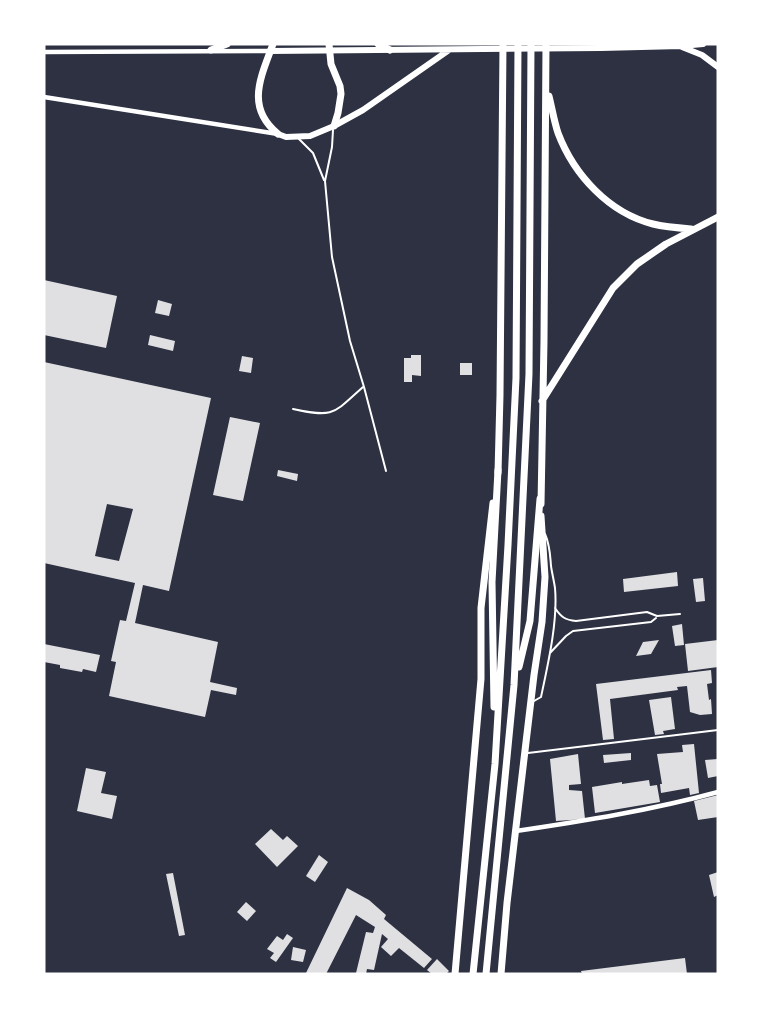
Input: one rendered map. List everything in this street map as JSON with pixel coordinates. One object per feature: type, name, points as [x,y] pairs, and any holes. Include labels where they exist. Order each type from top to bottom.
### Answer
[{"type":"main road","points":[[211,50],[227,44]]},
{"type":"main road","points":[[378,44],[390,50]]},
{"type":"main road","points":[[495,764],[492,582],[500,395],[503,44]]},
{"type":"main road","points":[[473,974],[495,764],[508,545],[516,378],[518,44]]},
{"type":"main road","points":[[486,974],[514,685],[529,374],[531,44]]},
{"type":"main road","points":[[514,685],[530,621],[540,499],[545,328],[546,44]]},
{"type":"main road","points":[[451,49],[363,110],[310,136],[286,137],[278,134],[267,125],[260,110],[259,85],[271,47],[390,50],[703,44]]},
{"type":"main road","points":[[681,46],[718,66]]},
{"type":"main road","points":[[329,47],[331,64],[341,94],[334,126]]},
{"type":"main road","points":[[546,83],[558,133],[585,180],[603,198],[628,214],[652,223],[691,230]]},
{"type":"main road","points":[[542,402],[613,288],[637,264],[666,244],[718,217]]},
{"type":"main road","points":[[455,974],[481,680],[481,608],[498,470]]},
{"type":"main road","points":[[501,974],[515,831],[542,622],[545,577],[540,499]]},
{"type":"street","points":[[44,52],[271,47]]},
{"type":"street","points":[[44,97],[278,134]]},
{"type":"street","points":[[515,831],[586,821],[718,792]]},
{"type":"lane","points":[[334,126],[325,181],[332,257],[350,341],[386,471]]},
{"type":"lane","points":[[297,137],[313,153],[325,181]]},
{"type":"lane","points":[[293,409],[326,415],[337,411],[364,387]]},
{"type":"lane","points":[[531,704],[541,697],[550,654],[555,607],[550,545],[542,525]]},
{"type":"lane","points":[[555,607],[561,617],[568,621],[647,612],[657,616],[680,614]]},
{"type":"lane","points":[[550,654],[573,631],[651,622],[657,616]]},
{"type":"lane","points":[[525,753],[718,730]]},
{"type":"building","points":[[44,280],[117,296],[106,348],[44,335]]},
{"type":"building","points":[[158,300],[172,304],[169,316],[155,313]]},
{"type":"building","points":[[150,335],[175,341],[173,351],[148,345]]},
{"type":"building","points":[[411,355],[421,355],[421,376],[412,375],[412,382],[404,382],[404,358],[411,358]]},
{"type":"building","points":[[242,356],[253,358],[251,373],[239,371]]},
{"type":"building","points":[[44,362],[211,398],[169,591],[143,585],[135,623],[218,642],[210,682],[237,688],[236,695],[211,690],[205,717],[109,696],[116,662],[111,661],[120,620],[126,621],[135,583],[44,563]],"holes":[[[107,504],[133,509],[119,561],[95,556]]]},
{"type":"building","points":[[460,363],[472,363],[472,375],[460,375]]},
{"type":"building","points":[[230,417],[260,423],[243,501],[213,495]]},
{"type":"building","points":[[278,470],[298,474],[297,481],[277,476]]},
{"type":"building","points":[[677,572],[678,586],[624,592],[623,579]]},
{"type":"building","points":[[703,578],[705,601],[696,602],[693,579]]},
{"type":"building","points":[[682,624],[684,645],[675,646],[672,626]]},
{"type":"building","points":[[659,640],[651,654],[636,656],[643,642]]},
{"type":"building","points":[[718,640],[718,667],[688,671],[685,644]]},
{"type":"building","points":[[44,644],[100,655],[96,672],[60,668],[60,665],[44,662]]},
{"type":"building","points":[[711,670],[712,683],[707,684],[712,714],[690,712],[687,686],[677,687],[678,690],[610,699],[614,739],[603,740],[596,684]]},
{"type":"building","points":[[671,697],[675,729],[655,735],[649,700]]},
{"type":"building","points":[[694,744],[699,793],[690,795],[689,788],[661,793],[657,754],[683,752],[682,745]]},
{"type":"building","points":[[631,753],[631,760],[604,763],[603,755]]},
{"type":"building","points":[[578,754],[581,784],[569,785],[569,790],[582,791],[585,819],[556,821],[550,759]]},
{"type":"building","points":[[718,759],[718,776],[708,778],[705,760]]},
{"type":"building","points":[[86,768],[106,772],[101,793],[117,796],[112,819],[77,811]]},
{"type":"building","points":[[649,780],[650,786],[657,785],[660,802],[595,813],[592,787]]},
{"type":"building","points":[[718,795],[718,817],[698,820],[694,801]]},
{"type":"building","points":[[271,829],[283,840],[287,836],[298,846],[277,867],[255,844]]},
{"type":"building","points":[[319,855],[328,862],[315,882],[306,876]]},
{"type":"building","points":[[718,872],[718,895],[714,897],[709,875]]},
{"type":"building","points":[[173,873],[185,935],[179,936],[166,874]]},
{"type":"building","points":[[347,888],[369,900],[386,915],[384,919],[432,959],[424,968],[399,948],[391,956],[381,947],[388,939],[382,934],[374,970],[367,969],[366,974],[356,973],[366,932],[373,933],[375,927],[356,915],[326,974],[306,973]]},
{"type":"building","points":[[246,902],[256,911],[247,921],[237,912]]},
{"type":"building","points":[[287,934],[293,938],[276,962],[270,958],[274,953],[267,949],[277,936],[283,940]]},
{"type":"building","points":[[293,947],[306,950],[303,962],[291,960]]},
{"type":"building","points":[[685,958],[687,974],[582,974],[581,971]]},
{"type":"building","points":[[437,959],[449,971],[446,974],[432,974],[427,970]]}]
